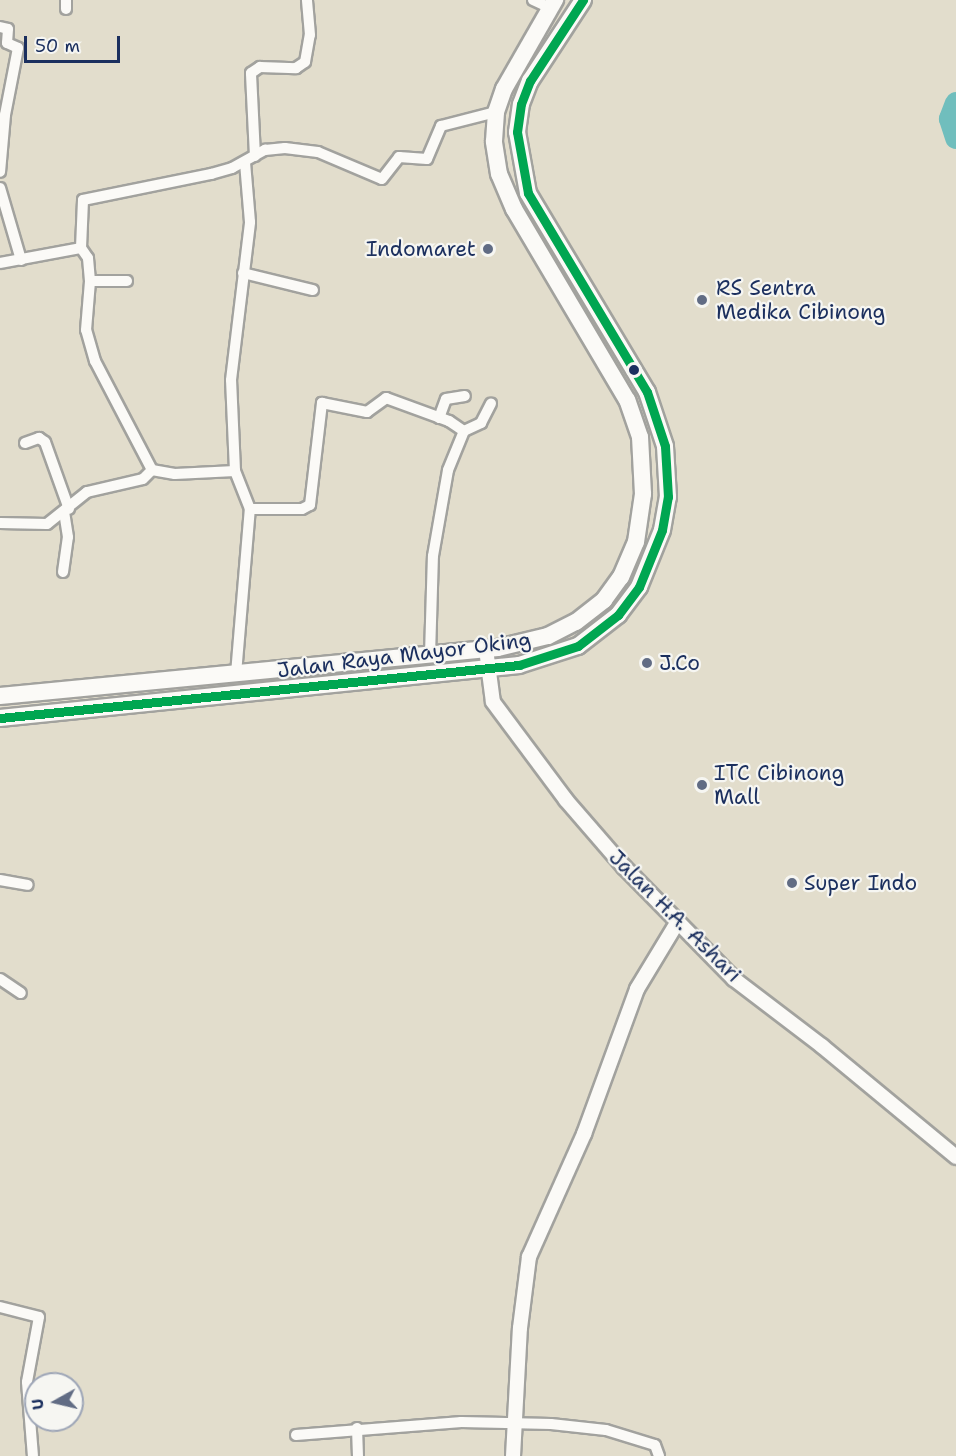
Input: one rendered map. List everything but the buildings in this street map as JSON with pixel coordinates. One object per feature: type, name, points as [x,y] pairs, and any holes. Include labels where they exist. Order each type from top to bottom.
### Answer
[{"type":"main road","name":"Jalan Raya Mayor Oking","points":[[0,718],[489,669],[569,650],[595,636],[618,615],[654,556],[668,497],[665,446],[647,392],[538,212],[523,180],[519,159],[518,117],[524,94],[583,0]]},
{"type":"main road","name":"Jalan Raya Mayor Oking","points":[[0,696],[486,649],[548,636],[576,622],[604,600],[621,577],[636,542],[644,460],[627,400],[526,233],[504,188],[494,141],[496,112],[519,59],[553,4]]},
{"type":"main road","points":[[194,678],[196,698]]},
{"type":"street","points":[[255,156],[251,73],[260,67],[296,68],[305,62],[310,35],[307,0]]},
{"type":"street","points":[[533,0],[553,4]]},
{"type":"street","points":[[0,27],[8,29],[8,44],[18,48],[4,115],[0,172]]},
{"type":"street","points":[[152,470],[92,352],[84,320],[90,281],[88,258],[81,248],[83,201],[200,177],[244,162],[264,150],[303,149],[382,178],[399,157],[427,159],[441,126],[496,112]]},
{"type":"street","points":[[236,674],[250,509],[235,471],[232,359],[249,222],[244,162]]},
{"type":"street","points":[[0,188],[21,260]]},
{"type":"street","points":[[0,263],[81,248]]},
{"type":"street","points":[[243,273],[313,290]]},
{"type":"street","points":[[90,281],[127,280]]},
{"type":"street","points":[[439,418],[446,399],[452,395],[465,396]]},
{"type":"street","points":[[250,509],[302,509],[310,505],[322,403],[367,412],[386,398],[439,418],[464,431]]},
{"type":"street","points":[[430,655],[433,556],[448,470],[464,431],[481,423],[492,403]]},
{"type":"street","points":[[25,443],[39,438],[45,442],[66,511],[68,537],[63,572]]},
{"type":"street","points":[[152,470],[175,474],[235,471]]},
{"type":"street","points":[[0,523],[47,524],[87,492],[143,479],[152,470]]},
{"type":"street","name":"Jalan H.A. Ashari","points":[[486,649],[490,694],[502,715],[588,827],[677,923],[734,979],[822,1046],[956,1157]]},
{"type":"street","points":[[0,880],[28,885]]},
{"type":"street","points":[[513,1456],[513,1422],[529,1257],[584,1134],[637,989],[677,923]]},
{"type":"street","points":[[0,979],[21,993]]},
{"type":"street","points":[[0,1307],[39,1317],[27,1382],[33,1456]]},
{"type":"street","points":[[296,1435],[357,1428],[513,1422],[606,1430],[655,1445],[659,1456]]},
{"type":"street","points":[[357,1428],[358,1456]]},
{"type":"waterway","points":[[956,103],[950,119],[956,138]]},
{"type":"transit line","points":[[0,718],[519,665],[578,646],[618,615],[639,587],[662,530],[668,497],[665,446],[647,392],[528,193],[517,132],[521,104],[530,81],[583,0]]},
{"type":"place","name":"Indomaret","points":[[488,249]]},
{"type":"place","name":"RS Sentra Medika Cibinong","points":[[702,300]]},
{"type":"place","name":"J.Co","points":[[647,663]]},
{"type":"place","name":"ITC Cibinong Mall","points":[[702,785]]},
{"type":"place","name":"Super Indo","points":[[792,883]]}]
